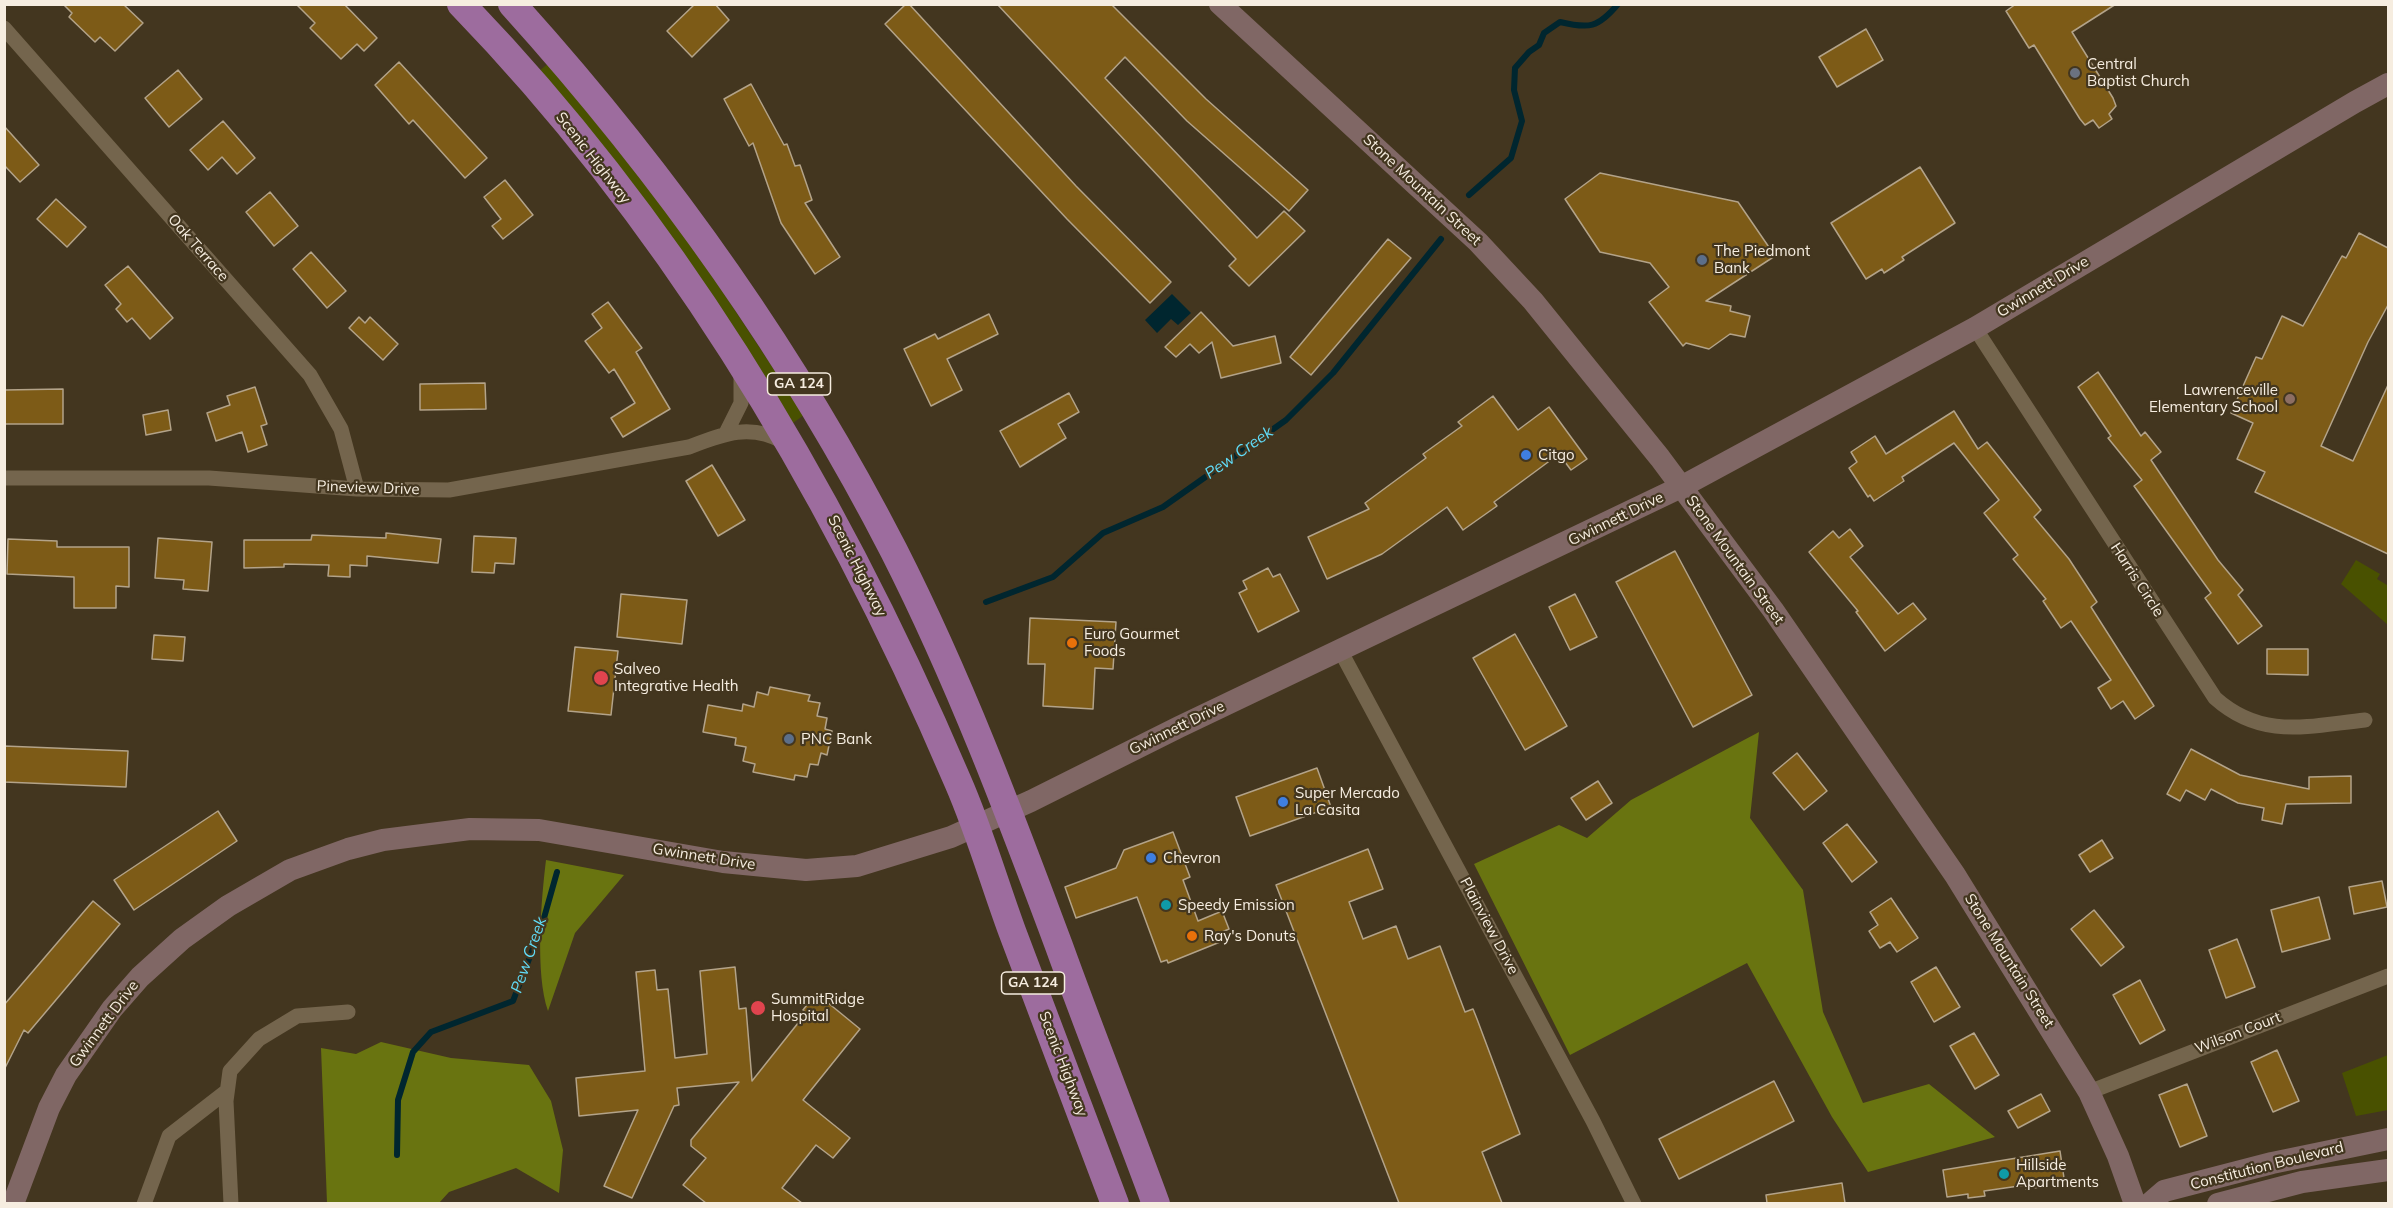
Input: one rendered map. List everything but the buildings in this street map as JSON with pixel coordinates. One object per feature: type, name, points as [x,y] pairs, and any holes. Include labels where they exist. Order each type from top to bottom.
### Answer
[{"type":"highway","name":"Scenic Highway","points":[[461,4],[588,152],[665,252],[740,363],[793,447],[833,518],[909,669],[975,825],[1115,1203]]},
{"type":"highway","name":"GA 124","points":[[513,4],[626,135],[751,308],[807,396],[852,474],[914,593],[957,686],[1008,812],[1156,1203]]},
{"type":"street","name":"Stone Mountain Street","points":[[1220,4],[1486,251],[1533,301],[1681,487],[1773,610],[1885,769],[1955,875],[2088,1092],[2114,1145],[2135,1203]]},
{"type":"street","name":"Oak Terrace","points":[[4,28],[310,375],[341,429],[357,489]]},
{"type":"street","name":"Gwinnett Drive","points":[[13,1203],[49,1108],[66,1075],[112,1009],[140,977],[182,939],[228,906],[290,870],[348,849],[383,840],[427,832],[503,828],[572,835],[723,862],[806,870],[857,866],[887,859],[1008,812],[1681,487],[1975,328],[2388,84]]},
{"type":"street","name":"Harris Circle","points":[[1975,328],[2215,698],[2231,712],[2249,721],[2286,729],[2365,720]]},
{"type":"street","points":[[740,363],[741,403],[726,433],[768,433],[793,447]]},
{"type":"street","name":"Pineview Drive","points":[[4,478],[209,478],[357,489],[449,490],[689,447],[726,433]]},
{"type":"street","name":"Plainview Drive","points":[[1340,650],[1593,1121],[1634,1203]]},
{"type":"street","name":"Wilson Court","points":[[2088,1092],[2388,976]]},
{"type":"street","points":[[231,1203],[228,1091],[230,1071],[259,1039],[297,1016],[348,1012]]},
{"type":"street","points":[[144,1203],[169,1136],[228,1091]]},
{"type":"street","name":"Constitution Boulevard","points":[[2149,1203],[2164,1191],[2283,1160],[2388,1139]]},
{"type":"street","name":"Constitution Boulevard","points":[[2218,1203],[2302,1182],[2388,1170]]},
{"type":"green space","points":[[549,63],[685,235],[804,415],[793,423],[539,71]]},
{"type":"green space","points":[[2356,560],[2380,574],[2377,579],[2387,585],[2388,583],[2388,625],[2341,584]]},
{"type":"green space","points":[[1759,732],[1750,818],[1803,890],[1823,1012],[1863,1103],[1929,1084],[1995,1137],[1868,1172],[1832,1117],[1747,963],[1570,1055],[1474,864],[1559,825],[1587,838],[1631,800]]},
{"type":"green space","points":[[546,860],[624,875],[575,933],[548,1011],[540,957]]},
{"type":"green space","points":[[381,1042],[451,1058],[529,1065],[551,1101],[563,1150],[559,1193],[516,1168],[449,1192],[439,1203],[327,1203],[321,1048],[356,1054]]},
{"type":"green space","points":[[2388,1055],[2388,1110],[2356,1116],[2342,1073]]},
{"type":"water","points":[[1172,294],[1191,313],[1178,325],[1171,319],[1157,333],[1145,320]]},
{"type":"waterway","name":"Pew Creek","points":[[1469,195],[1511,158],[1522,121],[1514,90],[1515,68],[1529,52],[1539,45],[1544,33],[1560,22],[1578,26],[1592,25],[1605,18],[1618,4]]},
{"type":"waterway","name":"Pew Creek","points":[[986,602],[1053,577],[1103,533],[1163,507],[1286,420],[1333,373],[1441,239]]},
{"type":"waterway","name":"Pew Creek","points":[[397,1155],[398,1100],[413,1052],[431,1032],[513,1001],[542,925],[557,872]]},
{"type":"place","name":"Central Baptist Church","points":[[2075,73]]},
{"type":"place","name":"The Piedmont Bank","points":[[1702,260]]},
{"type":"place","name":"Lawrenceville Elementary School","points":[[2290,399]]},
{"type":"place","name":"Citgo","points":[[1526,455]]},
{"type":"place","name":"Euro Gourmet Foods","points":[[1072,643]]},
{"type":"place","name":"Salveo Integrative Health","points":[[601,678]]},
{"type":"place","name":"PNC Bank","points":[[789,739]]},
{"type":"place","name":"Super Mercado La Casita","points":[[1283,802]]},
{"type":"place","name":"Chevron","points":[[1151,858]]},
{"type":"place","name":"Speedy Emission","points":[[1166,905]]},
{"type":"place","name":"Ray's Donuts","points":[[1192,936]]},
{"type":"place","name":"SummitRidge Hospital","points":[[758,1008]]},
{"type":"place","name":"Hillside Apartments","points":[[2004,1174]]}]
